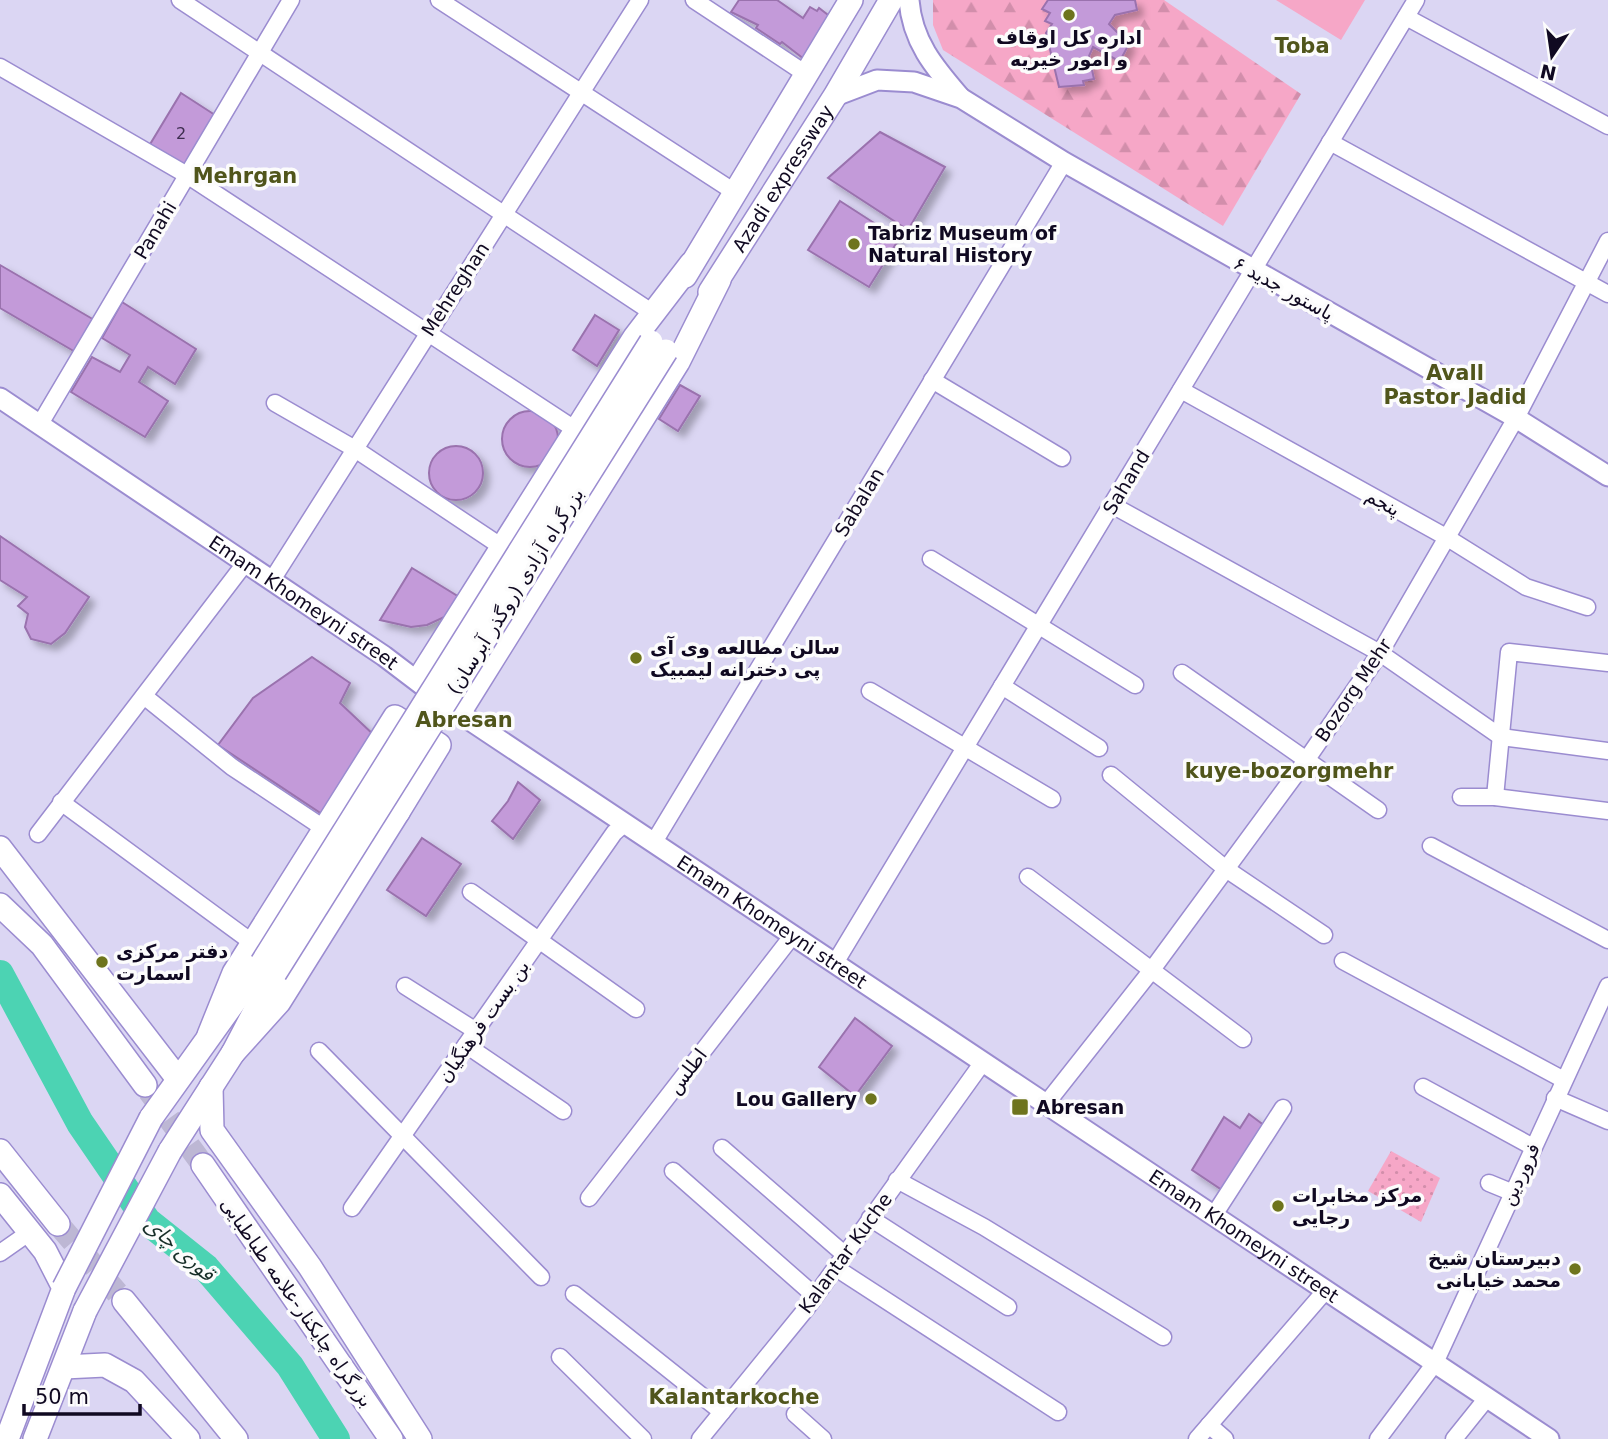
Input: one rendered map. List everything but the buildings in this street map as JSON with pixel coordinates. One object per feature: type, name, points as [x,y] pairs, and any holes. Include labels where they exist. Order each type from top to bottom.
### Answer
[{"type":"highway","name":"Azadi expressway","points":[[659,346],[691,264],[851,0]]},
{"type":"highway","name":"Azadi expressway","points":[[659,346],[719,280],[835,96],[891,0]]},
{"type":"highway","points":[[419,679],[576,430],[653,313],[691,264]]},
{"type":"highway","points":[[460,713],[678,362],[719,280]]},
{"type":"highway","name":"بزرگراه آزادی (روگذر آبرسان)","points":[[263,960],[379,775],[659,346]]},
{"type":"highway","name":"بزرگراه آزادی (روگذر آبرسان)","points":[[263,960],[659,346]]},
{"type":"highway","points":[[515,526],[516,540],[525,552],[544,558],[560,552]]},
{"type":"highway","points":[[35,1439],[85,1311],[170,1151],[233,1053],[279,1002],[439,745],[395,717],[325,829],[263,960],[233,1053]]},
{"type":"highway","points":[[355,780],[364,773],[379,775],[400,794],[398,812]]},
{"type":"highway","points":[[0,848],[178,1079]]},
{"type":"highway","points":[[0,905],[41,946],[145,1085]]},
{"type":"highway","points":[[7,1439],[64,1287],[151,1118],[263,960]]},
{"type":"highway","points":[[211,1087],[212,1130],[310,1267],[420,1439]]},
{"type":"highway","points":[[0,1152],[58,1224]]},
{"type":"highway","name":"بزرگراه چایکنار-علامه طباطبایی","points":[[203,1165],[391,1439]]},
{"type":"highway","points":[[0,1195],[45,1251],[64,1287]]},
{"type":"highway","points":[[124,1301],[236,1439]]},
{"type":"highway","points":[[64,1367],[104,1365],[134,1381],[188,1439]]},
{"type":"main road","name":"پاستور جدید ۶","points":[[909,0],[911,21],[928,60],[961,98]]},
{"type":"main road","name":"پاستور جدید ۶","points":[[835,96],[877,80],[914,82],[961,98],[1064,162],[1252,271],[1516,418],[1608,476]]},
{"type":"main road","name":"Emam Khomeyni street","points":[[0,397],[419,679],[460,713],[620,828],[654,842],[789,939],[835,963],[1487,1398],[1535,1435]]},
{"type":"street","points":[[180,0],[653,313]]},
{"type":"street","name":"Panahi","points":[[40,424],[291,0]]},
{"type":"street","points":[[439,0],[733,191]]},
{"type":"street","name":"Mehreghan","points":[[272,580],[640,0]]},
{"type":"street","points":[[694,0],[806,74]]},
{"type":"street","name":"Sahand","points":[[835,963],[1416,0]]},
{"type":"street","points":[[1406,17],[1608,126]]},
{"type":"street","points":[[0,67],[187,175],[576,430]]},
{"type":"street","points":[[1330,142],[1608,294]]},
{"type":"street","name":"Sabalan","points":[[654,842],[1064,162]]},
{"type":"street","name":"Bozorg Mehr","points":[[1046,1104],[1151,971],[1307,759],[1380,653],[1516,418],[1608,242]]},
{"type":"street","points":[[932,380],[1062,458]]},
{"type":"street","name":"پنجم","points":[[1181,390],[1446,537],[1526,587],[1587,607]]},
{"type":"street","points":[[275,402],[355,449],[502,547]]},
{"type":"street","points":[[1112,505],[1380,653],[1501,737],[1608,751]]},
{"type":"street","points":[[931,559],[1135,685]]},
{"type":"street","points":[[38,834],[246,562]]},
{"type":"street","points":[[1494,797],[1509,652],[1608,663]]},
{"type":"street","points":[[1182,673],[1378,810]]},
{"type":"street","points":[[1002,686],[1099,748]]},
{"type":"street","points":[[870,691],[1052,799]]},
{"type":"street","points":[[144,696],[232,767],[325,829]]},
{"type":"street","points":[[1111,775],[1226,869],[1324,935]]},
{"type":"street","points":[[1461,797],[1494,797],[1608,811]]},
{"type":"street","points":[[61,802],[263,960]]},
{"type":"street","name":"بن بست فرهنگیان","points":[[352,1208],[620,828]]},
{"type":"street","points":[[1431,846],[1608,940]]},
{"type":"street","points":[[1028,877],[1244,1039]]},
{"type":"street","points":[[471,892],[636,1009]]},
{"type":"street","name":"اطلس","points":[[589,1198],[789,939]]},
{"type":"street","points":[[1343,961],[1564,1080]]},
{"type":"street","points":[[405,986],[476,1031]]},
{"type":"street","name":"فروردین","points":[[1378,1439],[1435,1363],[1511,1192],[1608,986]]},
{"type":"street","points":[[466,1045],[563,1111]]},
{"type":"street","points":[[319,1051],[541,1277]]},
{"type":"street","name":"Kalantar Kuche","points":[[700,1439],[815,1296],[983,1062]]},
{"type":"street","points":[[1423,1087],[1533,1147]]},
{"type":"street","points":[[1555,1098],[1608,1121]]},
{"type":"street","points":[[1213,1216],[1283,1108]]},
{"type":"street","points":[[722,1148],[840,1261],[1058,1412]]},
{"type":"street","points":[[673,1171],[815,1296]]},
{"type":"street","points":[[897,1180],[984,1227],[1163,1337]]},
{"type":"street","points":[[1489,1183],[1511,1192]]},
{"type":"street","points":[[870,1218],[1009,1307]]},
{"type":"street","points":[[0,1254],[30,1232]]},
{"type":"street","points":[[1197,1439],[1326,1290]]},
{"type":"street","points":[[574,1294],[722,1412]]},
{"type":"street","points":[[560,1357],[643,1439]]},
{"type":"street","points":[[1454,1439],[1487,1398]]},
{"type":"street","points":[[796,1413],[823,1439]]},
{"type":"street","points":[[1209,1425],[1225,1439]]},
{"type":"green space","points":[[933,0],[1164,0],[1301,94],[1223,226],[943,50],[933,25]]},
{"type":"green space","points":[[1276,0],[1365,0],[1341,40]]},
{"type":"green space","points":[[1391,1151],[1440,1178],[1421,1222],[1368,1191]]},
{"type":"waterway","name":"قوری چای","points":[[0,974],[80,1123],[147,1221],[206,1268],[290,1366],[336,1439]]},
{"type":"tunnel","points":[[149,1091],[203,1165]]},
{"type":"tunnel","points":[[58,1224],[124,1301]]},
{"type":"place","name":"اداره کل اوقاف و امور خیریه","points":[[1069,15]]},
{"type":"place","name":"Tabriz Museum of Natural History","points":[[854,244]]},
{"type":"place","name":"سالن مطالعه وی آی پی دخترانه لیمبیک","points":[[636,658]]},
{"type":"place","name":"دفتر مرکزی اسمارت","points":[[102,962]]},
{"type":"place","name":"Lou Gallery","points":[[871,1099]]},
{"type":"place","name":"Abresan","points":[[1020,1107]]},
{"type":"place","name":"مرکز مخابرات رجایی","points":[[1278,1206]]},
{"type":"place","name":"دبیرستان شیخ محمد خیابانی","points":[[1575,1269]]},
{"type":"district","name":"Toba","points":[[1302,46]]},
{"type":"district","name":"Mehrgan","points":[[245,176]]},
{"type":"district","name":"Avall Pastor Jadid","points":[[1455,385]]},
{"type":"district","name":"Abresan","points":[[464,720]]},
{"type":"district","name":"kuye-bozorgmehr","points":[[1289,771]]},
{"type":"district","name":"Kalantarkoche","points":[[734,1397]]}]
